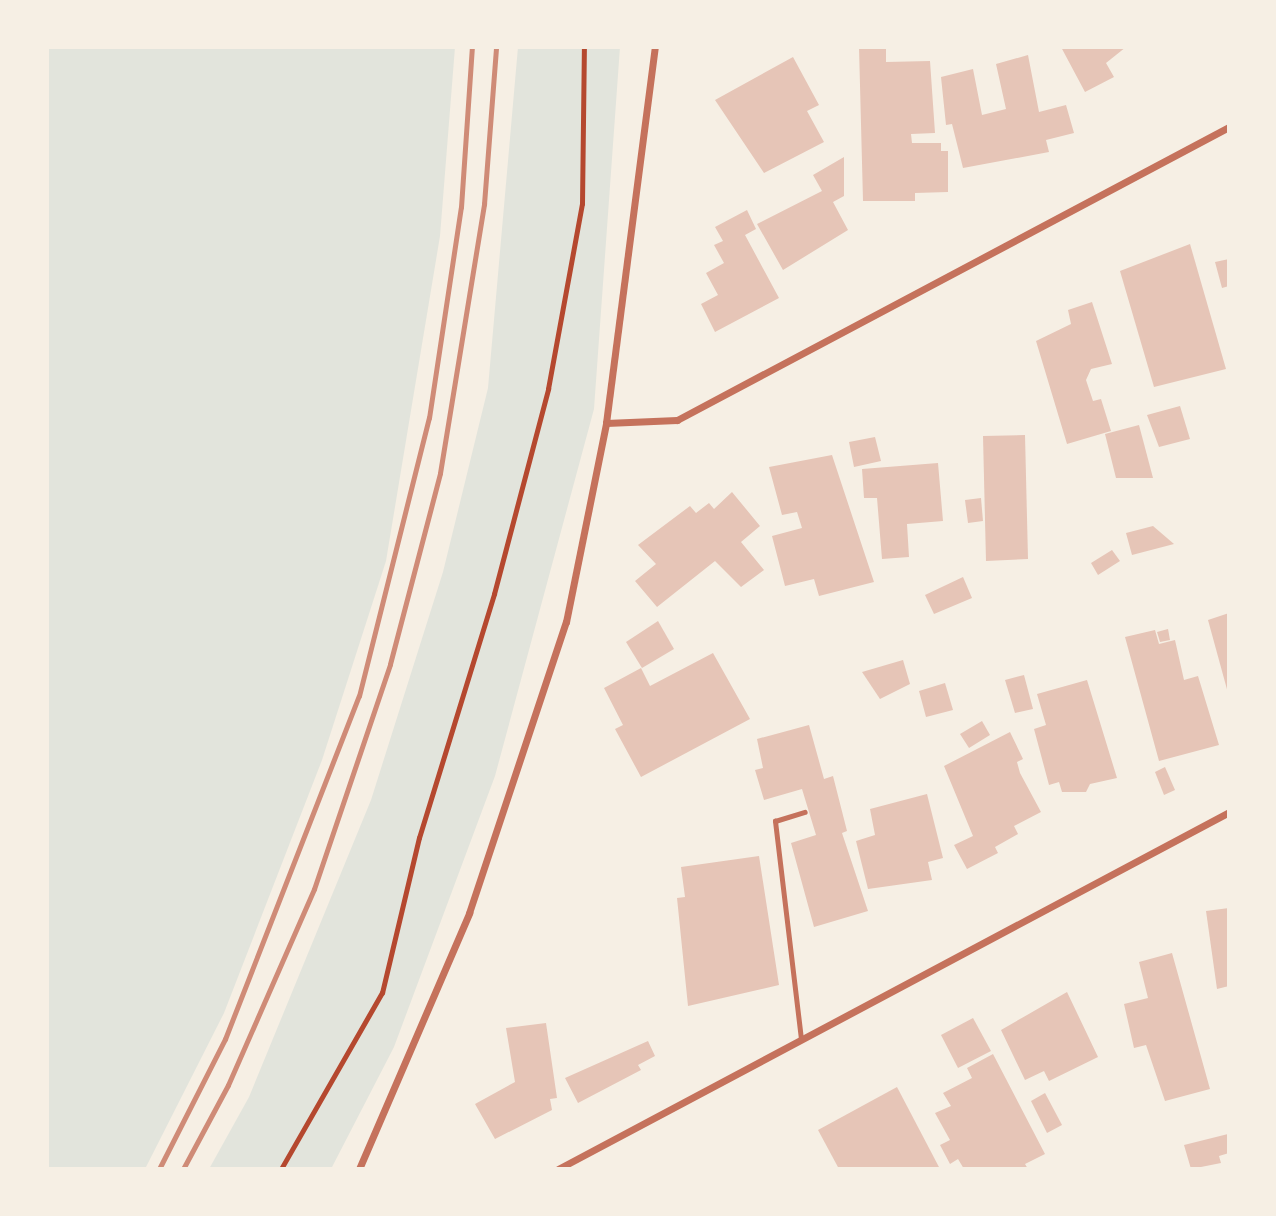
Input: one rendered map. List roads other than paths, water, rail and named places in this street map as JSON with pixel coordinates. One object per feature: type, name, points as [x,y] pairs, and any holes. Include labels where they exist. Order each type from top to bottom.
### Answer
[{"type":"street","points":[[359,1169],[470,914],[566,622],[606,423],[655,47]]},
{"type":"street","points":[[606,423],[677,420],[1229,127]]},
{"type":"street","points":[[558,1169],[1229,811]]},
{"type":"lane","points":[[801,1039],[775,821],[805,812]]},
{"type":"railway","points":[[159,1169],[225,1039],[359,696],[429,418],[461,207],[472,47]]},
{"type":"railway","points":[[183,1169],[228,1085],[314,889],[390,664],[440,473],[484,204],[496,47]]}]
